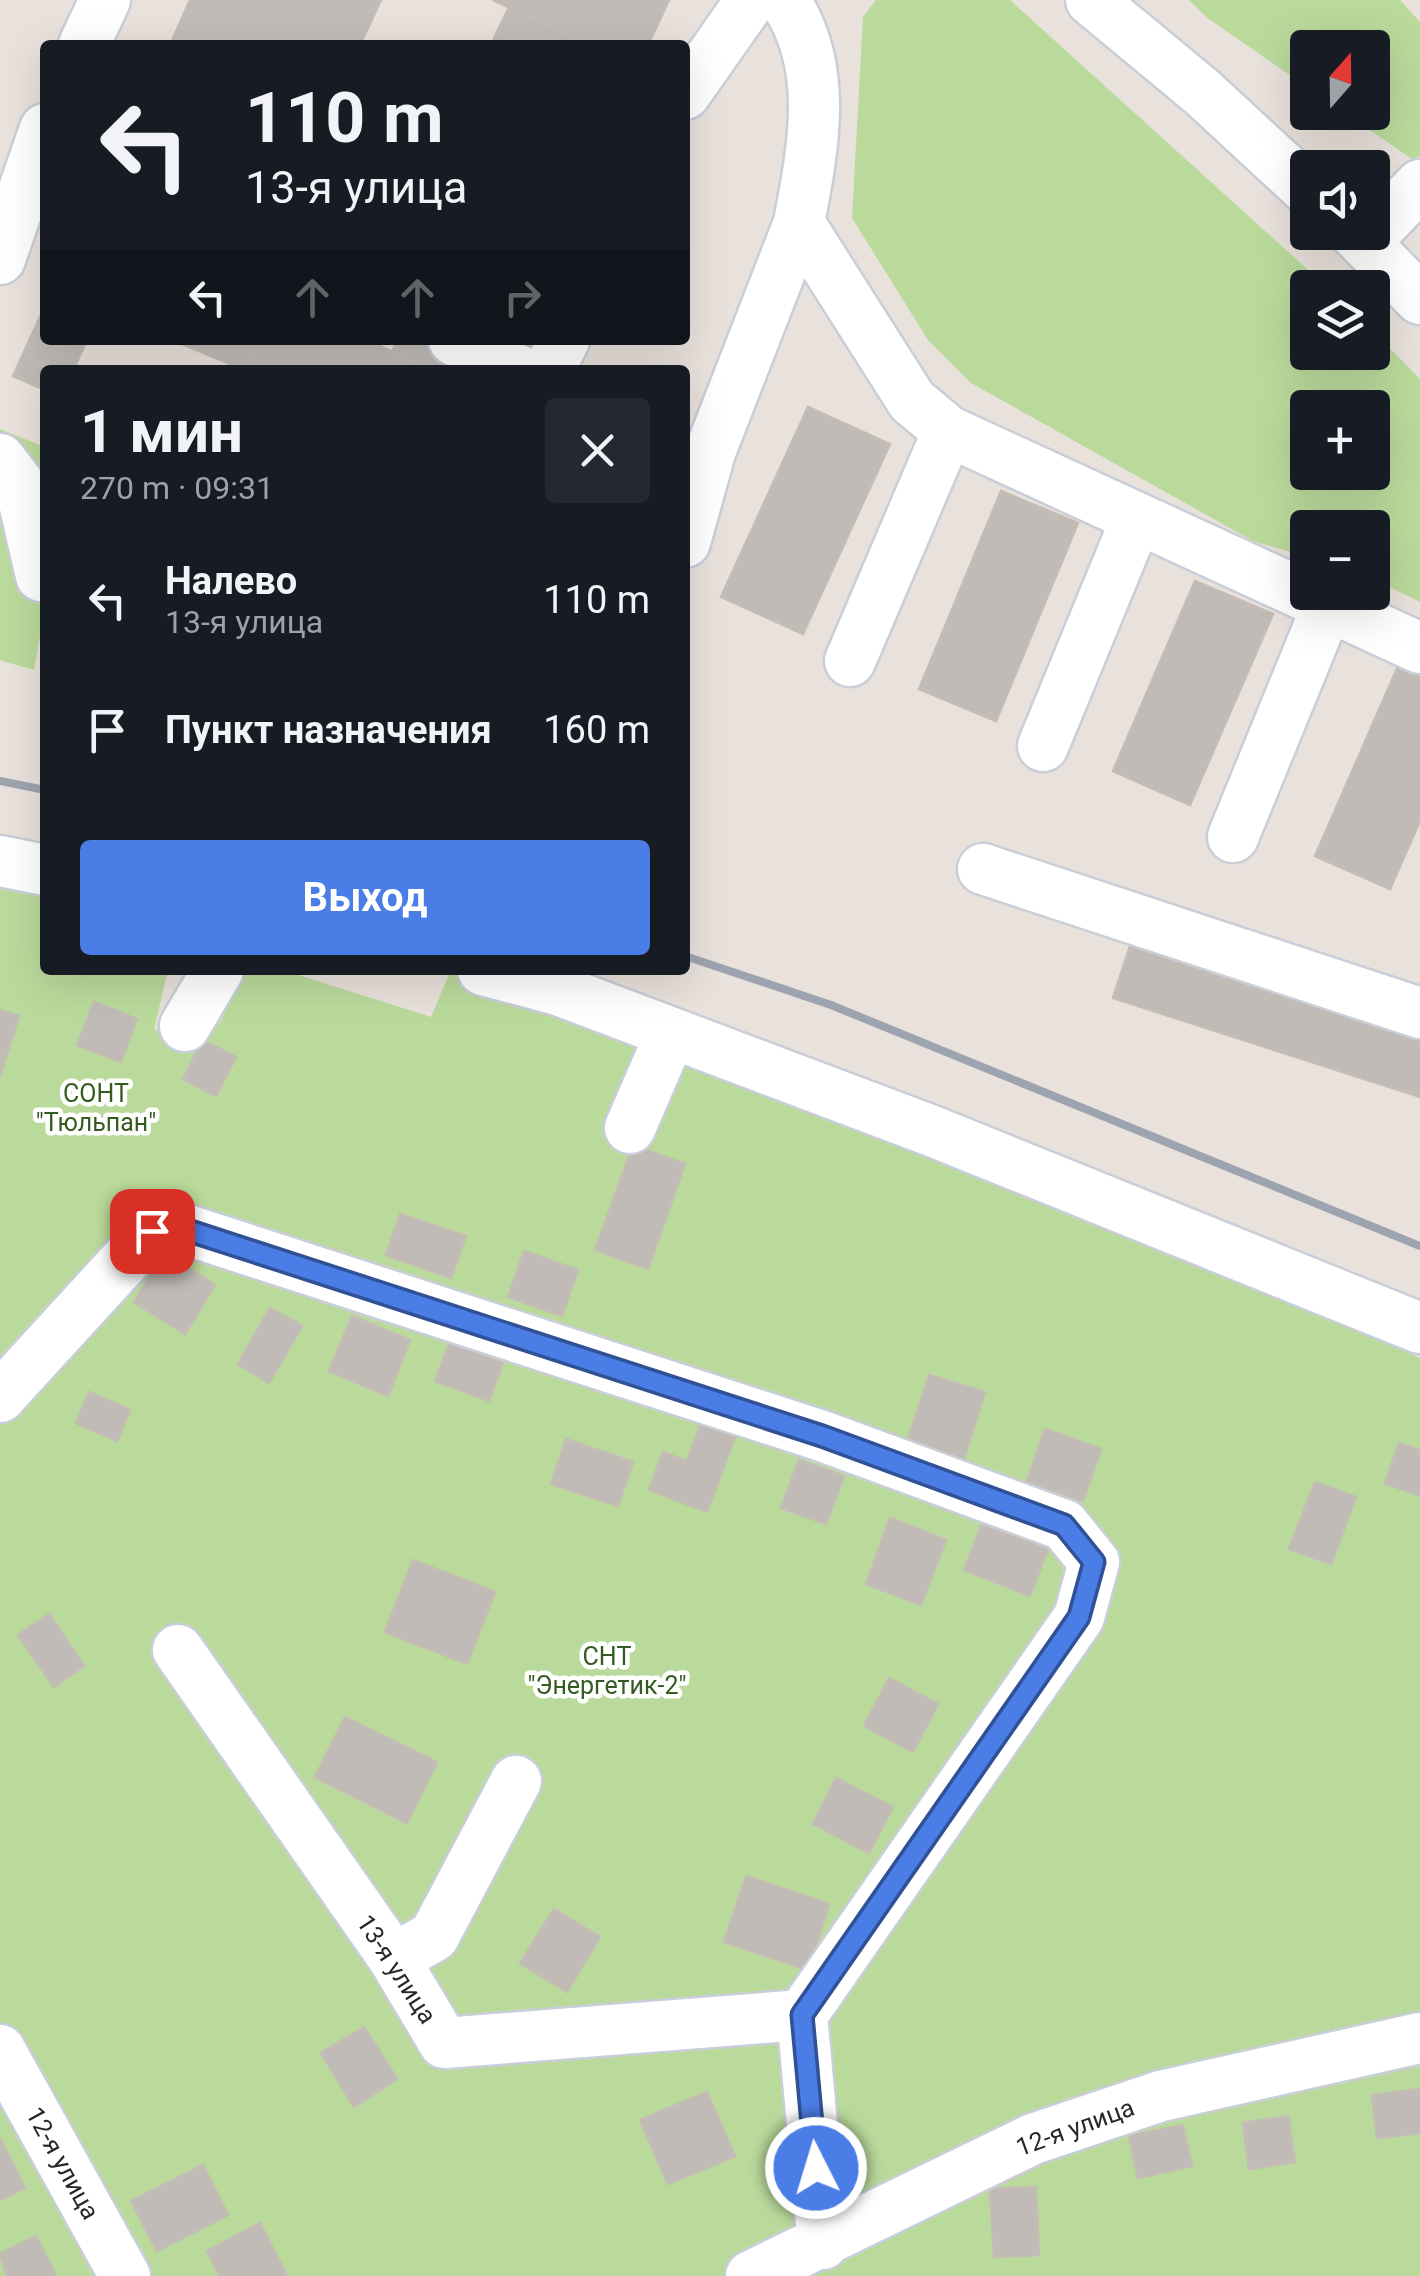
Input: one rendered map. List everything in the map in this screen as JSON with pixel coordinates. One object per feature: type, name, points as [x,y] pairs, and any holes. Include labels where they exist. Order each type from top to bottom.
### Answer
[{"type":"street","points":[[86,40],[104,0]]},
{"type":"street","points":[[690,87],[751,0]]},
{"type":"street","points":[[690,524],[710,452],[799,223],[812,154],[814,74],[800,24],[784,0]]},
{"type":"street","points":[[1091,0],[1202,92],[1290,173]]},
{"type":"street","points":[[0,259],[40,148]]},
{"type":"street","points":[[1390,211],[1420,185]]},
{"type":"street","points":[[799,223],[912,401],[948,432],[1290,590]]},
{"type":"street","points":[[1373,250],[1420,299]]},
{"type":"street","points":[[465,345],[507,365]]},
{"type":"street","points":[[850,660],[948,432]]},
{"type":"street","points":[[0,459],[20,485],[40,568]]},
{"type":"street","points":[[1043,746],[1136,520]]},
{"type":"street","points":[[1233,837],[1326,610]]},
{"type":"street","points":[[1334,610],[1420,648]]},
{"type":"street","points":[[0,862],[40,869]]},
{"type":"street","points":[[983,869],[1420,1014]]},
{"type":"street","points":[[185,1026],[215,975]]},
{"type":"street","points":[[501,975],[558,990],[932,1131],[1420,1328]]},
{"type":"street","points":[[630,1128],[671,1033]]},
{"type":"street","points":[[0,1397],[152,1231],[187,1230],[822,1436],[1064,1525],[1094,1562],[1079,1617],[802,2015],[822,2244]]},
{"type":"street","name":"13-я улица","points":[[178,1650],[394,1960],[444,2043],[802,2015]]},
{"type":"street","points":[[394,1960],[434,1936],[516,1781]]},
{"type":"street","name":"12-я улица","points":[[752,2276],[1034,2139],[1161,2096],[1420,2038]]},
{"type":"street","name":"12-я улица","points":[[0,2050],[126,2276]]},
{"type":"green space","points":[[876,0],[1010,0],[1308,270],[1290,270],[1290,370],[1390,370],[1390,348],[1420,379],[1420,602],[1390,587],[1390,510],[1290,510],[1290,552],[1253,541],[971,383],[928,340],[852,218],[863,17]]},
{"type":"green space","points":[[1189,0],[1400,0],[1420,22],[1420,156],[1412,159],[1370,130],[1390,130],[1390,30],[1290,30],[1290,75],[1206,17]]},
{"type":"green space","points":[[0,429],[40,445],[40,636],[34,670],[0,660]]},
{"type":"green space","name":"СHТ \"Энергетик-2\"","points":[[0,886],[40,891],[40,975],[167,975],[154,1030],[220,1023],[242,975],[299,975],[431,1017],[449,975],[460,975],[654,1036],[1146,1236],[1420,1358],[1420,2276],[0,2276]]},
{"type":"building","points":[[190,0],[381,0],[362,40],[172,40]]},
{"type":"building","points":[[493,0],[669,0],[650,40],[579,40]]},
{"type":"building","points":[[509,7],[579,40],[493,40]]},
{"type":"building","points":[[40,317],[40,345],[85,345],[75,365],[40,365],[40,388],[13,376]]},
{"type":"building","points":[[185,345],[256,345],[246,365],[232,365]]},
{"type":"building","points":[[256,345],[378,345],[420,365],[246,365]]},
{"type":"building","points":[[395,345],[438,345],[464,365],[420,365],[392,352]]},
{"type":"building","points":[[808,407],[890,444],[803,634],[721,597]]},
{"type":"building","points":[[1001,491],[1078,523],[996,721],[919,689]]},
{"type":"building","points":[[1195,581],[1273,614],[1190,805],[1113,771]]},
{"type":"building","points":[[1399,664],[1420,673],[1420,821],[1390,889],[1315,856]]},
{"type":"building","points":[[1130,946],[1420,1039],[1420,1097],[1113,998]]},
{"type":"building","points":[[94,1002],[137,1019],[121,1062],[77,1045]]},
{"type":"building","points":[[0,1010],[19,1016],[0,1077]]},
{"type":"building","points":[[203,1040],[236,1057],[216,1096],[183,1079]]},
{"type":"building","points":[[633,1145],[685,1164],[648,1269],[595,1250]]},
{"type":"building","points":[[400,1214],[466,1236],[451,1278],[386,1255]]},
{"type":"building","points":[[524,1251],[578,1270],[562,1316],[508,1297]]},
{"type":"building","points":[[165,1253],[215,1285],[185,1334],[134,1302]]},
{"type":"building","points":[[270,1308],[302,1326],[269,1383],[238,1364]]},
{"type":"building","points":[[352,1316],[410,1340],[388,1396],[329,1371]]},
{"type":"building","points":[[450,1342],[503,1363],[489,1401],[435,1381]]},
{"type":"building","points":[[929,1375],[985,1392],[963,1462],[907,1443]]},
{"type":"building","points":[[89,1392],[130,1410],[117,1441],[76,1423]]},
{"type":"building","points":[[701,1424],[735,1437],[707,1512],[649,1490],[663,1452],[687,1461]]},
{"type":"building","points":[[1045,1429],[1101,1449],[1083,1501],[1027,1481]]},
{"type":"building","points":[[566,1439],[633,1462],[618,1506],[551,1484]]},
{"type":"building","points":[[1399,1443],[1420,1450],[1420,1496],[1385,1483]]},
{"type":"building","points":[[799,1460],[844,1476],[826,1524],[781,1508]]},
{"type":"building","points":[[1315,1482],[1356,1497],[1331,1564],[1289,1549]]},
{"type":"building","points":[[890,1518],[946,1540],[921,1605],[866,1584]]},
{"type":"building","points":[[982,1524],[1048,1549],[1030,1596],[964,1570]]},
{"type":"building","points":[[413,1560],[495,1592],[467,1664],[385,1632]]},
{"type":"building","points":[[49,1614],[84,1666],[54,1687],[18,1635]]},
{"type":"building","points":[[889,1678],[938,1704],[913,1752],[864,1726]]},
{"type":"building","points":[[345,1717],[437,1762],[407,1823],[315,1777]]},
{"type":"building","points":[[836,1778],[893,1807],[869,1853],[813,1824]]},
{"type":"building","points":[[746,1876],[829,1904],[808,1970],[724,1942]]},
{"type":"building","points":[[554,1909],[600,1937],[567,1992],[520,1963]]},
{"type":"building","points":[[364,2027],[397,2079],[354,2107],[321,2053]]},
{"type":"building","points":[[1420,2089],[1420,2133],[1377,2138],[1372,2095]]},
{"type":"building","points":[[707,2092],[735,2156],[668,2184],[640,2120]]},
{"type":"building","points":[[1288,2116],[1295,2162],[1249,2169],[1243,2123]]},
{"type":"building","points":[[1183,2125],[1192,2166],[1138,2178],[1129,2136]]},
{"type":"building","points":[[0,2138],[25,2188],[0,2200]]},
{"type":"building","points":[[203,2165],[228,2215],[157,2251],[131,2201]]},
{"type":"building","points":[[1036,2187],[1039,2255],[994,2257],[990,2189]]},
{"type":"building","points":[[260,2223],[287,2276],[220,2276],[207,2251]]},
{"type":"building","points":[[36,2236],[56,2276],[7,2276],[0,2254]]},
{"type":"railway","points":[[0,781],[40,789]]},
{"type":"railway","points":[[690,958],[831,1005],[1420,1246]]},
{"type":"route","points":[[152,1231],[187,1230],[822,1436],[1064,1525],[1094,1562],[1079,1617],[802,2015],[816,2168]]},
{"type":"park label","name":"СОНТ \"Тюльпан\"","points":[[96,1108]]}]
